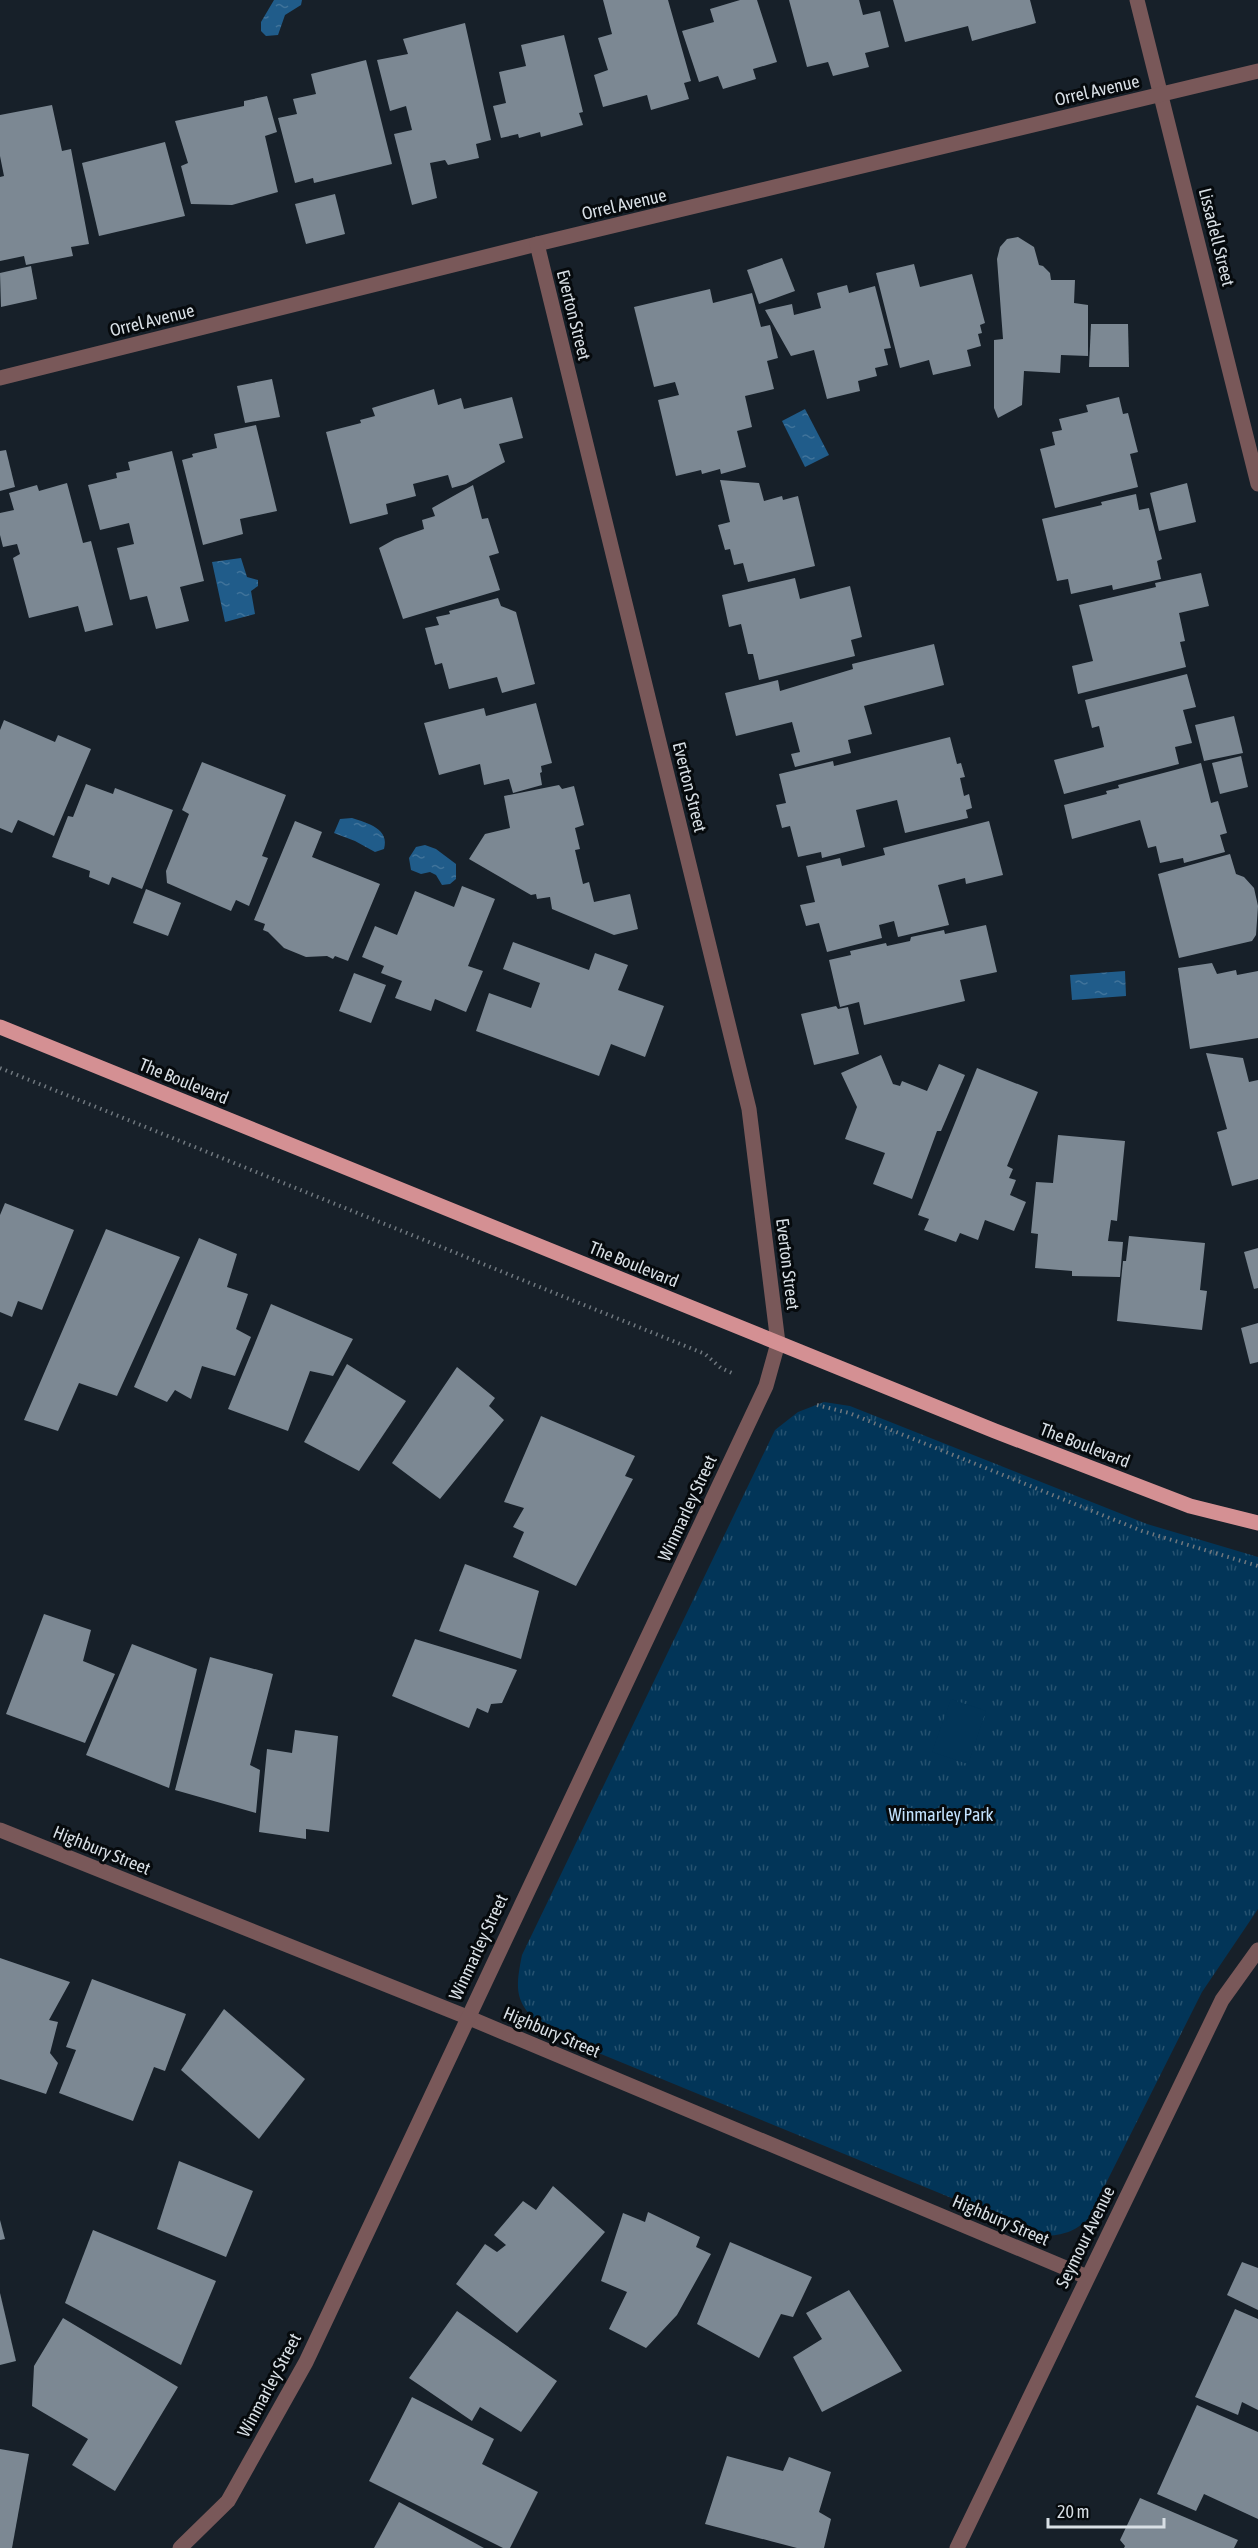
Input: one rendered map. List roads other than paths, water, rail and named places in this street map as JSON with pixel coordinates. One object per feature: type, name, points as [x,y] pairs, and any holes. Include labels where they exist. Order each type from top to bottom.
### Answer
[{"type":"main road","name":"The Boulevard","points":[[0,1027],[995,1431],[1190,1506],[1258,1523]]},
{"type":"street","name":"Lissadell Street","points":[[1137,0],[1258,484]]},
{"type":"street","name":"Orrel Avenue","points":[[0,378],[537,244],[1258,71]]},
{"type":"street","name":"Everton Street","points":[[537,244],[749,1109],[778,1343]]},
{"type":"street","name":"Winmarley Street","points":[[180,2548],[228,2501],[306,2362],[466,2017],[766,1386],[778,1343]]},
{"type":"street","name":"Highbury Street","points":[[0,1830],[466,2017],[1087,2277]]},
{"type":"street","name":"Seymour Avenue","points":[[957,2548],[1222,2000],[1258,1950]]},
{"type":"water","points":[[274,0],[302,0],[301,5],[285,15],[278,35],[266,36],[261,31],[261,22]]},
{"type":"water","points":[[805,409],[829,455],[805,467],[782,421]]},
{"type":"water","points":[[241,558],[247,577],[258,580],[258,586],[251,591],[255,614],[225,622],[212,562]]},
{"type":"water","points":[[352,818],[371,825],[381,832],[384,836],[384,849],[375,852],[334,833],[340,819]]},
{"type":"water","points":[[425,845],[436,849],[456,864],[456,879],[450,884],[442,885],[436,875],[430,872],[421,874],[411,870],[409,858],[416,847]]},
{"type":"water","points":[[1125,971],[1126,996],[1072,1000],[1070,975]]},
{"type":"park label","name":"Winmarley Park","points":[[941,1814]]}]
